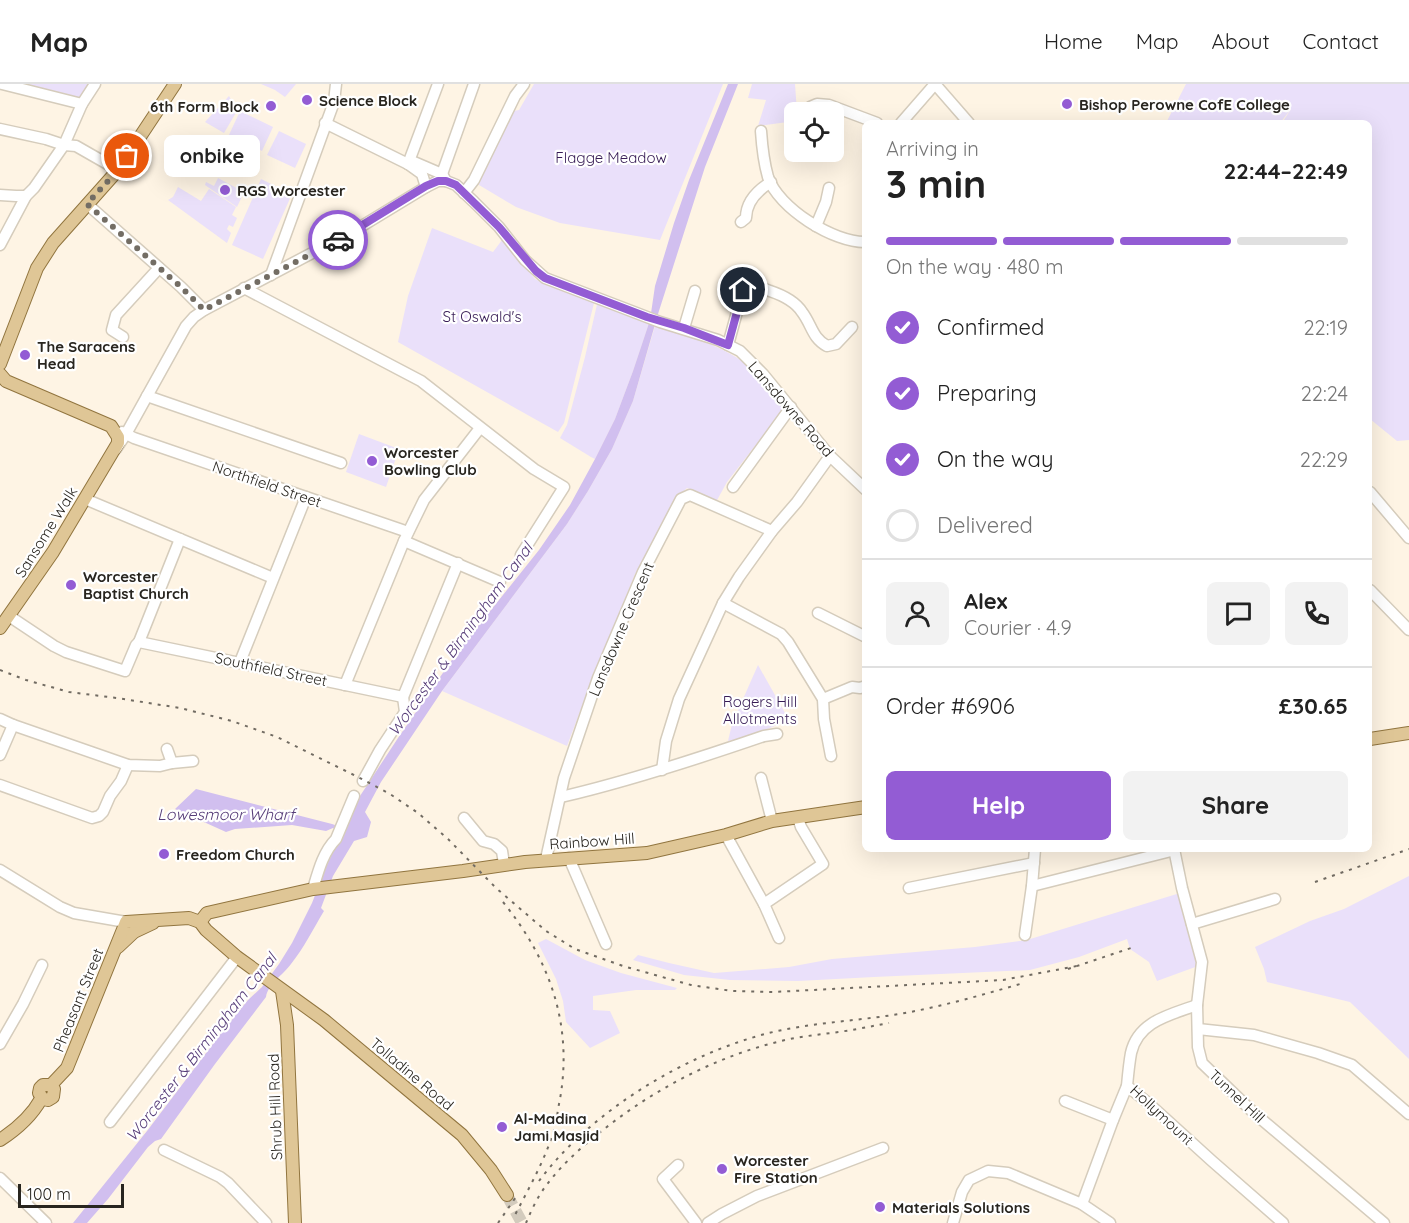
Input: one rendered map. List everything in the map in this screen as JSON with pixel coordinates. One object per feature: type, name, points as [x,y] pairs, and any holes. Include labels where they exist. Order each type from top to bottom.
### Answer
[{"type":"main road","points":[[0,364],[38,268],[53,243],[118,170],[175,84]]},
{"type":"main road","points":[[0,374],[6,381],[111,426],[118,437],[115,450]]},
{"type":"main road","name":"Sansome Walk","points":[[0,628],[53,552],[115,450]]},
{"type":"main road","points":[[1372,739],[1409,733]]},
{"type":"main road","name":"Rainbow Hill","points":[[200,922],[207,913],[315,889],[504,864],[647,853],[726,835],[772,821],[862,808]]},
{"type":"main road","points":[[126,922],[189,918],[200,922]]},
{"type":"main road","points":[[115,950],[134,932],[160,920]]},
{"type":"main road","name":"Pheasant Street","points":[[0,1140],[11,1134],[33,1113],[41,1099],[48,1100],[53,1097],[54,1089],[51,1085],[67,1068],[126,922]]},
{"type":"main road","name":"Tolladine Road","points":[[200,922],[237,957],[324,1020],[466,1138],[507,1195]]},
{"type":"main road","name":"Shrub Hill Road","points":[[280,989],[287,1025],[295,1223]]},
{"type":"street","points":[[2,84],[82,104]]},
{"type":"street","points":[[0,244],[26,196],[64,145],[82,104],[95,84]]},
{"type":"street","points":[[408,164],[438,84]]},
{"type":"street","points":[[444,177],[474,84]]},
{"type":"street","points":[[464,193],[471,185],[515,96],[524,84]]},
{"type":"street","points":[[904,120],[935,84],[966,120]]},
{"type":"street","points":[[271,275],[340,85]]},
{"type":"street","points":[[844,111],[869,120]]},
{"type":"street","name":"Lansdowne Road","points":[[325,123],[408,164],[422,174],[426,186]]},
{"type":"street","points":[[0,129],[76,146],[118,170]]},
{"type":"street","points":[[761,131],[769,179],[784,202],[816,226],[842,238],[862,242]]},
{"type":"street","name":"Lansdowne Road","points":[[408,164],[414,162],[456,185],[499,227],[536,271],[545,278],[654,320],[684,328],[728,345],[749,359],[830,456],[862,486]]},
{"type":"street","name":"Sansome Walk","points":[[115,450],[186,326],[194,317],[244,288],[352,232],[444,177]]},
{"type":"street","points":[[741,222],[746,218],[751,200],[771,182]]},
{"type":"street","points":[[816,226],[829,188]]},
{"type":"street","points":[[0,195],[26,196]]},
{"type":"street","points":[[87,204],[204,310]]},
{"type":"street","points":[[280,253],[288,266]]},
{"type":"street","points":[[123,337],[112,330],[116,315],[159,268]]},
{"type":"street","points":[[728,345],[743,290],[752,274]]},
{"type":"street","points":[[747,286],[752,285],[773,292],[793,302],[804,314],[819,342],[827,346],[837,348],[852,327]]},
{"type":"street","points":[[244,288],[421,381],[534,469],[564,487],[521,555]]},
{"type":"street","points":[[684,328],[695,291]]},
{"type":"street","points":[[147,396],[341,463]]},
{"type":"street","points":[[733,487],[791,407]]},
{"type":"street","name":"Northfield Street","points":[[111,426],[134,438],[306,497],[406,536],[500,582]]},
{"type":"street","points":[[345,685],[406,536],[424,500],[480,428]]},
{"type":"street","points":[[662,770],[666,741],[679,699],[723,603],[739,576],[830,456]]},
{"type":"street","points":[[1372,494],[1409,538]]},
{"type":"street","name":"Lansdowne Crescent","points":[[546,860],[564,778],[598,678],[643,572],[681,499],[690,495],[772,531]]},
{"type":"street","points":[[240,662],[306,497]]},
{"type":"street","points":[[85,499],[273,578]]},
{"type":"street","points":[[9,616],[66,652],[125,671],[180,539]]},
{"type":"street","points":[[363,781],[405,712],[403,697],[458,563]]},
{"type":"street","points":[[1372,592],[1409,630]]},
{"type":"street","points":[[723,603],[781,634],[788,642],[823,699],[831,756]]},
{"type":"street","points":[[818,613],[862,635]]},
{"type":"street","name":"Southfield Street","points":[[139,642],[403,697]]},
{"type":"street","points":[[823,699],[852,687],[862,687]]},
{"type":"street","points":[[0,719],[128,765],[160,766],[194,761]]},
{"type":"street","points":[[0,755],[13,725]]},
{"type":"street","points":[[561,797],[662,770],[764,736],[777,734]]},
{"type":"street","points":[[167,748],[172,763]]},
{"type":"street","points":[[0,785],[92,818],[103,813],[128,765]]},
{"type":"street","points":[[761,778],[772,821]]},
{"type":"street","points":[[315,889],[320,866],[336,839],[354,796]]},
{"type":"street","points":[[464,818],[483,841],[494,844],[502,851],[504,864]]},
{"type":"street","points":[[764,904],[823,864],[798,818]]},
{"type":"street","points":[[726,835],[764,904],[779,938]]},
{"type":"street","points":[[1025,935],[1035,852]]},
{"type":"street","points":[[1032,886],[1162,852]]},
{"type":"street","name":"Tunnel Hill","points":[[1175,852],[1202,962],[1197,1005],[1198,1047],[1202,1063],[1254,1113],[1384,1223]]},
{"type":"street","points":[[569,858],[606,944]]},
{"type":"street","points":[[909,888],[1034,863]]},
{"type":"street","points":[[0,870],[67,910],[126,922]]},
{"type":"street","points":[[1192,924],[1275,899]]},
{"type":"street","points":[[111,1122],[237,957]]},
{"type":"street","points":[[0,1044],[42,965]]},
{"type":"street","name":"Hollymount","points":[[1197,1005],[1146,1026],[1131,1051],[1127,1086],[1283,1223]]},
{"type":"street","points":[[1198,1029],[1254,1035],[1352,1065],[1409,1114]]},
{"type":"street","points":[[1082,1204],[1127,1086]]},
{"type":"street","points":[[1065,1101],[1113,1120]]},
{"type":"street","points":[[708,1223],[757,1196],[883,1148]]},
{"type":"street","points":[[164,1150],[220,1177],[266,1223]]},
{"type":"street","points":[[678,1165],[663,1179],[696,1223]]},
{"type":"street","points":[[953,1223],[962,1192],[969,1180],[988,1171],[1008,1173],[1082,1204],[1110,1223]]},
{"type":"street","points":[[0,1178],[46,1223]]},
{"type":"green space","points":[[11,84],[92,84],[81,102]]},
{"type":"green space","points":[[261,84],[296,84],[285,97]]},
{"type":"green space","name":"Flagge Meadow","points":[[534,84],[723,84],[660,240],[560,223],[516,207],[479,185],[514,111],[519,110]]},
{"type":"green space","points":[[752,84],[795,84],[796,102],[784,102],[784,122],[758,126],[766,100],[748,98]]},
{"type":"green space","points":[[1186,84],[1409,84],[1409,440],[1397,441],[1372,421],[1372,120],[1284,120],[1291,109],[1282,120],[1168,120]]},
{"type":"green space","points":[[229,96],[237,111],[224,133],[205,122]]},
{"type":"green space","points":[[240,111],[273,127],[262,151],[229,135]]},
{"type":"green space","points":[[279,131],[306,144],[295,168],[267,155]]},
{"type":"green space","points":[[218,178],[244,192],[237,207],[205,185],[206,182],[214,186]]},
{"type":"green space","points":[[261,179],[292,194],[263,259],[232,245]]},
{"type":"green space","points":[[178,187],[201,201],[209,189],[236,207],[232,215],[237,218],[233,227],[229,225],[227,229],[231,233],[227,243],[168,200],[173,197]]},
{"type":"green space","name":"St Oswald's","points":[[432,228],[493,252],[502,240],[535,279],[548,286],[595,299],[564,423],[558,432],[398,342],[408,296]]},
{"type":"green space","points":[[598,300],[650,320],[615,419],[595,459],[560,438],[567,425]]},
{"type":"green space","points":[[655,326],[706,343],[741,361],[752,369],[784,409],[727,482],[716,502],[687,488],[677,497],[635,574],[567,746],[442,691],[567,524],[588,491],[612,449],[633,401]]},
{"type":"green space","name":"Worcester Bowling Club","points":[[359,434],[399,449],[386,487],[346,472]]},
{"type":"green space","name":"Rogers Hill Allotments","points":[[758,665],[789,720],[746,738],[728,741],[732,724]]},
{"type":"green space","points":[[1409,876],[1409,1059],[1350,1002],[1267,982],[1255,947],[1310,921],[1344,909]]},
{"type":"green space","points":[[1180,893],[1198,966],[1157,981],[1149,962],[1130,949],[1127,939],[1079,957],[1030,970],[798,981],[730,980],[684,975],[633,960],[638,955],[714,973],[789,967],[832,959],[975,947],[1027,940]]},
{"type":"green space","points":[[546,939],[585,960],[621,973],[677,988],[675,990],[636,990],[593,996],[593,1010],[610,1011],[620,1033],[590,1048],[566,1022],[563,1001],[556,979],[538,943]]},
{"type":"water","name":"Lowesmoor Wharf","points":[[728,84],[738,84],[705,167],[633,401],[612,449],[588,491],[567,524],[442,691],[381,782],[365,812],[371,822],[367,837],[354,841],[333,876],[321,908],[324,911],[296,958],[267,992],[266,997],[161,1139],[148,1147],[87,1223],[73,1223],[222,1032],[279,964],[312,903],[342,832],[333,828],[326,831],[292,825],[235,829],[226,832],[175,809],[196,789],[344,828],[360,796],[398,738],[458,651],[539,550],[570,505],[595,459],[615,419],[633,371],[650,320],[655,286],[674,223]]},
{"type":"tunnel","points":[[507,1195],[522,1223]]},
{"type":"railway","points":[[0,670],[69,692],[180,708],[232,721],[277,737],[390,794],[418,813],[448,839],[496,888],[546,931],[575,949],[623,966],[691,985],[732,991],[774,992],[1003,980],[1077,966]]},
{"type":"railway","points":[[1315,882],[1409,849]]},
{"type":"railway","points":[[503,902],[534,947],[545,970],[560,1019],[563,1045],[563,1072],[555,1127],[542,1161],[515,1215]]},
{"type":"railway","points":[[1068,969],[1131,948]]},
{"type":"railway","points":[[539,1181],[560,1155],[612,1109],[642,1089],[705,1055],[769,1033],[803,1026],[905,1013],[1020,984]]},
{"type":"railway","points":[[526,1223],[545,1187],[573,1155],[613,1122],[679,1080],[727,1058],[777,1042],[889,1023]]},
{"type":"railway","points":[[498,1223],[518,1194]]},
{"type":"way so far","points":[[127,156],[118,170],[87,204],[204,310],[338,240]]},
{"type":"place","name":"Science Block","points":[[307,100]]},
{"type":"place","name":"Bishop Perowne CofE College","points":[[1067,104]]},
{"type":"place","name":"6th Form Block","points":[[271,106]]},
{"type":"place","name":"onbike","points":[[127,156]]},
{"type":"place","name":"RGS Worcester","points":[[225,190]]},
{"type":"place","name":"The Saracens Head","points":[[25,355]]},
{"type":"place","name":"Worcester Bowling Club","points":[[372,461]]},
{"type":"place","name":"Worcester Baptist Church","points":[[71,585]]},
{"type":"place","name":"Freedom Church","points":[[164,854]]},
{"type":"place","name":"Al-Madina Jami Masjid","points":[[502,1127]]},
{"type":"place","name":"Worcester Fire Station","points":[[722,1169]]},
{"type":"place","name":"Materials Solutions","points":[[880,1207]]},
{"type":"route","points":[[338,240],[426,186],[438,181],[446,181],[456,185],[474,202],[499,227],[525,260],[545,278],[660,322],[684,328],[728,345],[743,290]]},
{"type":"water label","name":"Worcester & Birmingham Canal","points":[[460,639]]},
{"type":"water label","name":"Worcester & Birmingham Canal","points":[[201,1047]]}]
